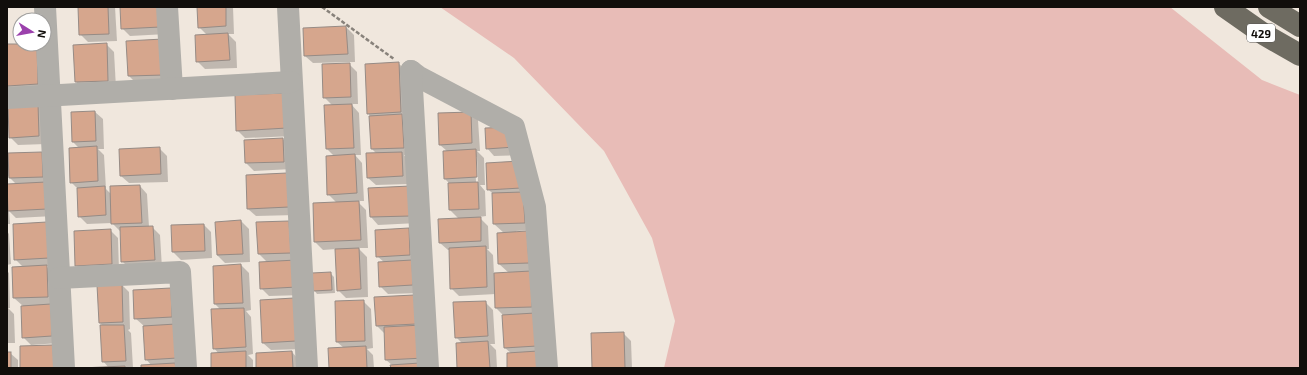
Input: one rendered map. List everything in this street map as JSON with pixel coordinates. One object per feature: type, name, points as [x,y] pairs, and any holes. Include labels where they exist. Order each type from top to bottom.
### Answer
[{"type":"highway","name":"429","points":[[1224,7],[1265,35],[1300,55]]},
{"type":"highway","name":"429","points":[[1269,7],[1300,26]]},
{"type":"street","points":[[45,7],[58,278],[64,368]]},
{"type":"street","points":[[168,7],[172,89]]},
{"type":"street","points":[[288,7],[307,368]]},
{"type":"street","points":[[411,71],[428,368]]},
{"type":"street","points":[[411,71],[419,77],[514,127],[535,207],[548,368]]},
{"type":"street","points":[[7,98],[291,82]]},
{"type":"street","points":[[58,278],[180,272],[186,368]]},
{"type":"path","points":[[322,7],[411,71]]},
{"type":"shaded area","points":[[440,7],[1170,7],[1262,80],[1300,95],[1300,368],[664,368],[675,321],[652,238],[604,151],[514,58]]},
{"type":"building","points":[[78,7],[108,7],[109,34],[79,35]]},
{"type":"building","points":[[120,7],[159,7],[160,27],[121,29]]},
{"type":"building","points":[[197,7],[226,7],[226,26],[198,28]]},
{"type":"building","points":[[346,26],[348,54],[304,56],[303,28]]},
{"type":"building","points":[[228,33],[230,60],[196,62],[195,35]]},
{"type":"building","points":[[163,39],[164,75],[128,76],[126,41]]},
{"type":"building","points":[[107,43],[108,81],[75,82],[73,45]]},
{"type":"building","points":[[7,44],[12,44],[12,52],[37,52],[38,84],[7,86]]},
{"type":"building","points":[[399,62],[401,112],[367,114],[365,64]]},
{"type":"building","points":[[350,63],[351,97],[323,98],[322,64]]},
{"type":"building","points":[[286,93],[287,128],[236,131],[235,95]]},
{"type":"building","points":[[38,103],[39,136],[9,138],[8,105]]},
{"type":"building","points":[[352,104],[354,148],[326,149],[324,105]]},
{"type":"building","points":[[95,111],[96,141],[72,142],[71,112]]},
{"type":"building","points":[[471,112],[472,143],[439,145],[438,113]]},
{"type":"building","points":[[402,114],[404,148],[371,149],[369,116]]},
{"type":"building","points":[[514,127],[515,147],[486,149],[485,128]]},
{"type":"building","points":[[283,138],[284,162],[245,163],[244,140]]},
{"type":"building","points":[[97,146],[98,181],[70,183],[69,148]]},
{"type":"building","points":[[160,147],[161,174],[120,176],[119,149]]},
{"type":"building","points":[[476,149],[477,177],[444,179],[443,151]]},
{"type":"building","points":[[42,152],[43,177],[9,178],[8,153]]},
{"type":"building","points":[[402,152],[403,176],[367,178],[366,153]]},
{"type":"building","points":[[355,154],[357,193],[327,195],[326,156]]},
{"type":"building","points":[[520,161],[521,188],[487,190],[486,163]]},
{"type":"building","points":[[287,173],[289,207],[247,209],[246,175]]},
{"type":"building","points":[[46,182],[47,209],[8,211],[7,184]]},
{"type":"building","points":[[478,182],[479,209],[449,210],[448,183]]},
{"type":"building","points":[[140,185],[142,223],[111,224],[110,186]]},
{"type":"building","points":[[105,186],[106,215],[78,217],[77,188]]},
{"type":"building","points":[[410,186],[411,216],[370,217],[368,188]]},
{"type":"building","points":[[523,192],[525,223],[493,224],[492,193]]},
{"type":"building","points":[[359,201],[361,240],[314,242],[313,203]]},
{"type":"building","points":[[481,217],[481,241],[439,243],[438,219]]},
{"type":"building","points":[[241,220],[243,254],[217,255],[215,222]]},
{"type":"building","points":[[289,221],[291,253],[258,254],[256,222]]},
{"type":"building","points":[[47,222],[49,258],[14,260],[13,224]]},
{"type":"building","points":[[204,224],[205,251],[172,252],[171,225]]},
{"type":"building","points":[[153,226],[155,260],[121,262],[120,227]]},
{"type":"building","points":[[409,228],[410,255],[376,257],[375,230]]},
{"type":"building","points":[[111,229],[112,264],[75,266],[74,231]]},
{"type":"building","points":[[527,231],[529,263],[498,264],[497,233]]},
{"type":"building","points":[[486,246],[487,287],[450,289],[449,248]]},
{"type":"building","points":[[359,248],[361,289],[337,291],[335,249]]},
{"type":"building","points":[[296,260],[297,287],[260,289],[259,262]]},
{"type":"building","points":[[412,260],[413,285],[379,287],[378,262]]},
{"type":"building","points":[[241,264],[243,303],[214,304],[213,266]]},
{"type":"building","points":[[47,265],[48,297],[13,298],[12,267]]},
{"type":"building","points":[[531,271],[532,307],[495,308],[494,273]]},
{"type":"building","points":[[331,272],[332,290],[313,291],[312,273]]},
{"type":"building","points":[[122,283],[123,322],[99,323],[97,285]]},
{"type":"building","points":[[171,288],[172,317],[134,319],[133,290]]},
{"type":"building","points":[[414,295],[416,324],[376,326],[374,297]]},
{"type":"building","points":[[294,298],[296,341],[262,343],[260,300]]},
{"type":"building","points":[[364,300],[365,341],[336,342],[335,301]]},
{"type":"building","points":[[486,301],[488,336],[455,338],[453,302]]},
{"type":"building","points":[[51,304],[52,336],[22,338],[21,306]]},
{"type":"building","points":[[244,308],[246,347],[213,349],[211,309]]},
{"type":"building","points":[[535,313],[537,346],[504,348],[502,315]]},
{"type":"building","points":[[176,324],[177,358],[145,360],[143,326]]},
{"type":"building","points":[[100,325],[124,325],[126,361],[102,362]]},
{"type":"building","points":[[422,325],[424,358],[385,360],[384,327]]},
{"type":"building","points":[[624,332],[625,368],[592,368],[591,333]]},
{"type":"building","points":[[488,341],[490,368],[457,368],[456,343]]},
{"type":"building","points":[[53,345],[54,368],[20,368],[20,346]]},
{"type":"building","points":[[366,346],[367,368],[329,368],[328,348]]},
{"type":"building","points":[[246,351],[246,368],[211,368],[211,353]]},
{"type":"building","points":[[292,351],[293,368],[256,368],[256,353]]},
{"type":"building","points":[[538,351],[539,368],[507,368],[507,353]]},
{"type":"building","points":[[7,352],[11,352],[11,368],[7,368]]},
{"type":"building","points":[[175,363],[176,368],[141,368],[141,365]]},
{"type":"building","points":[[420,363],[420,368],[391,368],[390,365]]},
{"type":"building","points":[[125,366],[125,368],[81,368]]}]
